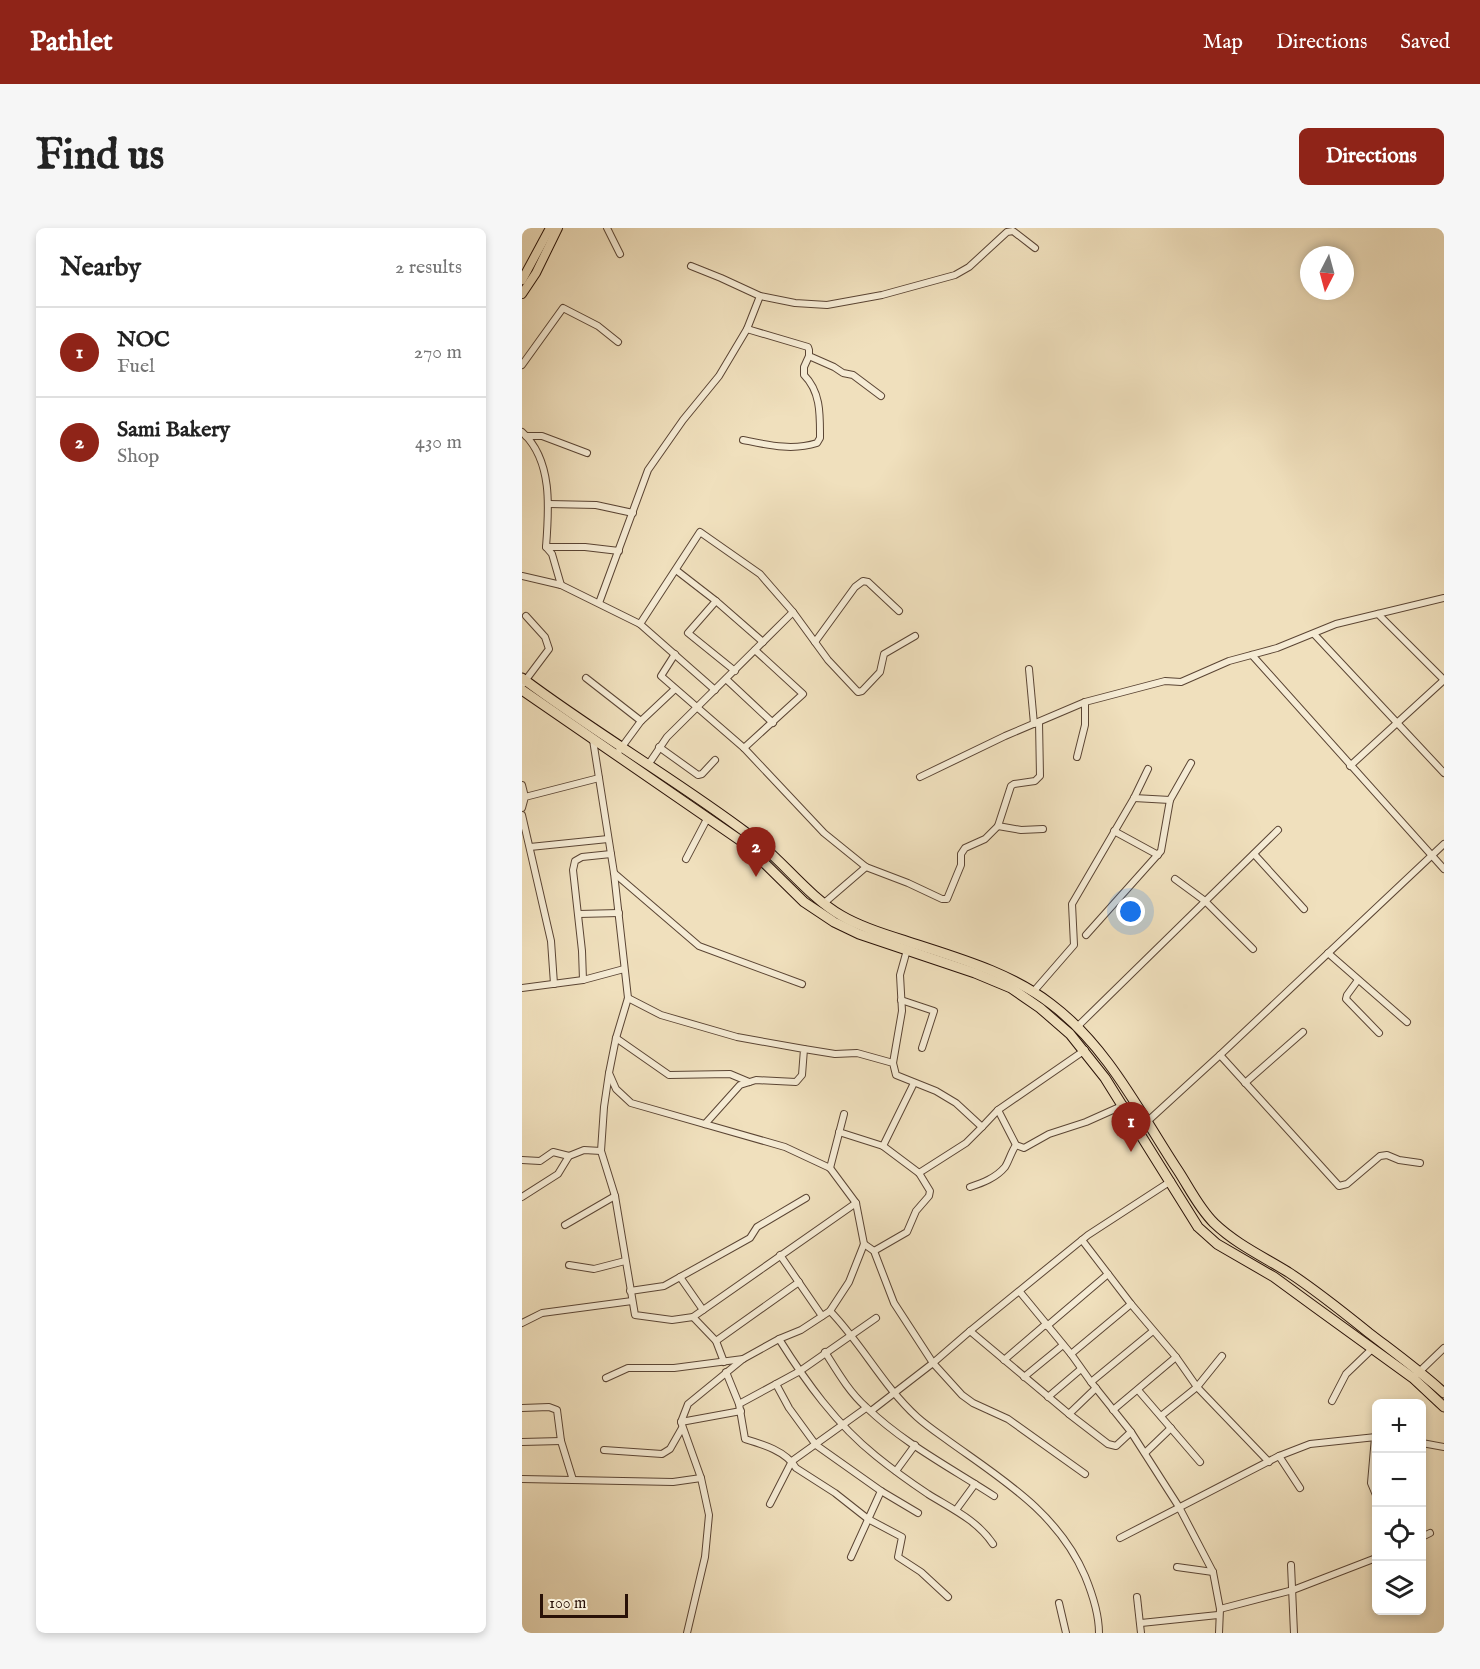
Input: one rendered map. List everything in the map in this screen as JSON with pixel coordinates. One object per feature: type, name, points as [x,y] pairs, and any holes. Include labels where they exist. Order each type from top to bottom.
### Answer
[{"type":"highway","points":[[523,683],[593,740],[648,765],[751,836],[823,904],[844,918],[976,969],[1025,997],[1055,1020],[1085,1050],[1124,1105],[1137,1130],[1198,1227],[1216,1244],[1274,1277],[1315,1306],[1413,1378],[1444,1407]]},
{"type":"highway","points":[[523,683],[744,843],[804,902],[834,922],[859,934],[907,950],[1017,982],[1034,992],[1078,1026],[1116,1073],[1196,1202],[1212,1221],[1230,1238],[1287,1271],[1323,1297],[1420,1371],[1444,1393]]},
{"type":"main road","points":[[522,280],[550,228]]},
{"type":"main road","points":[[522,294],[536,273],[558,228]]},
{"type":"street","points":[[607,228],[620,255]]},
{"type":"street","points":[[691,266],[760,296],[795,303],[827,305],[913,287],[955,275],[969,267],[1006,232],[1013,231],[1035,248]]},
{"type":"street","points":[[598,603],[648,470],[718,376],[747,329],[760,296]]},
{"type":"street","points":[[522,365],[563,308],[598,326],[618,342]]},
{"type":"street","points":[[743,440],[771,446],[805,447],[817,443],[820,438],[819,403],[810,381],[804,375],[804,367],[810,350],[808,347],[747,329]]},
{"type":"street","points":[[809,356],[843,373],[853,375],[881,396]]},
{"type":"street","points":[[524,434],[542,436],[587,453]]},
{"type":"street","points":[[524,434],[542,464],[549,504],[546,546],[552,554],[561,585]]},
{"type":"street","points":[[549,504],[596,505],[633,513]]},
{"type":"street","points":[[640,624],[700,532],[760,574],[793,612],[828,660],[858,692],[862,692],[880,672],[884,654],[915,636]]},
{"type":"street","points":[[546,546],[619,551]]},
{"type":"street","points":[[676,570],[763,642]]},
{"type":"street","points":[[522,576],[561,585],[640,624],[715,690]]},
{"type":"street","points":[[815,642],[855,587],[863,580],[899,611]]},
{"type":"street","points":[[920,777],[1005,735],[1084,702],[1165,681],[1181,682],[1229,661],[1251,656],[1336,624],[1444,598]]},
{"type":"street","points":[[716,601],[688,633],[735,671]]},
{"type":"street","points":[[648,765],[667,737],[793,612]]},
{"type":"street","points":[[1350,766],[1444,680],[1378,614]]},
{"type":"street","points":[[523,683],[549,649],[544,637],[526,616]]},
{"type":"street","points":[[1314,634],[1444,773]]},
{"type":"street","points":[[744,748],[803,693],[755,650]]},
{"type":"street","points":[[675,654],[661,676],[744,748],[824,833],[866,867],[942,899],[947,899],[961,865],[965,848],[985,839],[998,826],[1011,786],[1035,781],[1040,776],[1029,669]]},
{"type":"street","points":[[1251,656],[1444,868]]},
{"type":"street","points":[[586,678],[641,721]]},
{"type":"street","points":[[726,679],[773,723]]},
{"type":"street","points":[[619,752],[641,721],[675,689]]},
{"type":"street","points":[[1077,757],[1085,725],[1084,702]]},
{"type":"street","points":[[593,740],[614,873],[628,998],[616,1038],[609,1073],[601,1151],[615,1196],[635,1315],[672,1320],[693,1317],[856,1203]]},
{"type":"street","points":[[659,747],[698,775],[702,774],[715,760]]},
{"type":"street","points":[[1086,935],[1158,855],[1162,847],[1170,800],[1191,763]]},
{"type":"street","points":[[1034,992],[1074,945],[1072,904],[1134,798],[1148,769]]},
{"type":"street","points":[[525,797],[599,778]]},
{"type":"street","points":[[522,785],[525,797],[522,808]]},
{"type":"street","points":[[1134,798],[1170,800]]},
{"type":"street","points":[[522,815],[551,941],[554,984]]},
{"type":"street","points":[[686,859],[708,817]]},
{"type":"street","points":[[998,826],[1021,830],[1043,829]]},
{"type":"street","points":[[1078,1026],[1278,830]]},
{"type":"street","points":[[1114,831],[1158,855]]},
{"type":"street","points":[[530,847],[608,839]]},
{"type":"street","points":[[1137,1130],[1444,844]]},
{"type":"street","points":[[584,980],[573,870],[575,861],[582,857],[611,854]]},
{"type":"street","points":[[1254,854],[1304,909]]},
{"type":"street","points":[[823,904],[866,867]]},
{"type":"street","points":[[614,873],[699,946],[802,984]]},
{"type":"street","points":[[1175,879],[1205,901],[1253,949]]},
{"type":"street","points":[[579,914],[619,913]]},
{"type":"street","points":[[907,950],[900,975],[901,1023],[893,1063],[896,1075],[936,1091],[956,1104],[982,1127]]},
{"type":"street","points":[[1328,953],[1407,1022]]},
{"type":"street","points":[[522,988],[584,980],[624,969]]},
{"type":"street","points":[[1358,980],[1346,999],[1379,1033]]},
{"type":"street","points":[[628,998],[661,1015],[736,1037],[804,1049],[857,1053],[893,1063]]},
{"type":"street","points":[[901,1000],[934,1011],[922,1048]]},
{"type":"street","points":[[1245,1083],[1303,1032]]},
{"type":"street","points":[[616,1038],[669,1075],[730,1074],[749,1082]]},
{"type":"street","points":[[705,1124],[740,1085],[756,1080],[796,1082],[802,1075],[804,1049]]},
{"type":"street","points":[[919,1173],[966,1143],[998,1110],[1085,1050]]},
{"type":"street","points":[[1220,1055],[1339,1186],[1347,1184],[1380,1156],[1387,1155],[1399,1160],[1420,1163]]},
{"type":"street","points":[[604,1450],[662,1454],[670,1449],[682,1425],[687,1404],[743,1359],[801,1330],[830,1311],[849,1282],[864,1244],[856,1203],[830,1168],[785,1146],[631,1103],[616,1089],[609,1073]]},
{"type":"street","points":[[883,1146],[915,1083]]},
{"type":"street","points":[[998,1110],[1016,1145],[1024,1148],[1049,1134],[1086,1122],[1124,1105]]},
{"type":"street","points":[[830,1168],[844,1114]]},
{"type":"street","points":[[839,1132],[883,1146],[919,1173],[930,1191],[929,1196],[916,1211],[907,1232],[894,1242],[874,1251]]},
{"type":"street","points":[[970,1187],[985,1182],[998,1173],[1006,1165],[1016,1145]]},
{"type":"street","points":[[522,1160],[540,1161],[553,1152],[569,1156],[584,1150],[601,1151]]},
{"type":"street","points":[[522,1197],[558,1174],[569,1156]]},
{"type":"street","points":[[770,1504],[792,1461],[893,1393],[933,1363],[1082,1240],[1171,1181]]},
{"type":"street","points":[[565,1225],[615,1196]]},
{"type":"street","points":[[630,1291],[664,1286],[750,1238],[757,1227],[806,1198]]},
{"type":"street","points":[[1082,1240],[1197,1387],[1269,1461]]},
{"type":"street","points":[[864,1244],[874,1251],[894,1303],[933,1363],[962,1395],[1008,1419],[1085,1474]]},
{"type":"street","points":[[780,1255],[822,1316]]},
{"type":"street","points":[[569,1265],[594,1269],[625,1261]]},
{"type":"street","points":[[1004,1360],[1107,1274]]},
{"type":"street","points":[[680,1277],[703,1310]]},
{"type":"street","points":[[716,1341],[799,1282]]},
{"type":"street","points":[[1020,1292],[1131,1432],[1179,1507],[1213,1572],[1219,1612],[1219,1633]]},
{"type":"street","points":[[1315,1306],[1323,1297]]},
{"type":"street","points":[[522,1323],[542,1313],[632,1301]]},
{"type":"street","points":[[1071,1354],[1131,1304]]},
{"type":"street","points":[[830,1311],[852,1335],[893,1393],[918,1418],[1019,1493],[1047,1517],[1076,1554],[1093,1595],[1099,1633]]},
{"type":"street","points":[[693,1317],[716,1341],[724,1362]]},
{"type":"street","points":[[682,1425],[740,1408],[800,1371],[876,1318]]},
{"type":"street","points":[[970,1331],[1112,1447],[1131,1432]]},
{"type":"street","points":[[1090,1382],[1153,1332]]},
{"type":"street","points":[[779,1339],[800,1371],[843,1426],[874,1455],[970,1519],[993,1544]]},
{"type":"street","points":[[1024,1377],[1063,1345]]},
{"type":"street","points":[[1413,1378],[1444,1348]]},
{"type":"street","points":[[1332,1401],[1346,1374],[1372,1349]]},
{"type":"street","points":[[825,1352],[845,1383],[886,1426],[994,1496]]},
{"type":"street","points":[[1161,1416],[1197,1387],[1222,1356]]},
{"type":"street","points":[[1113,1410],[1176,1358]]},
{"type":"street","points":[[606,1378],[628,1368],[674,1368],[743,1359]]},
{"type":"street","points":[[1048,1397],[1081,1369]]},
{"type":"street","points":[[726,1372],[740,1408],[745,1439],[767,1446],[792,1461],[796,1468],[835,1493],[868,1519],[902,1537],[898,1557],[921,1572],[948,1598]]},
{"type":"street","points":[[776,1384],[789,1408],[816,1445],[881,1491],[918,1513]]},
{"type":"street","points":[[1069,1414],[1096,1388]]},
{"type":"street","points":[[1138,1389],[1200,1462]]},
{"type":"street","points":[[522,1408],[549,1407],[556,1410],[561,1442],[573,1480]]},
{"type":"street","points":[[682,1425],[701,1479],[709,1515],[705,1557],[687,1633]]},
{"type":"street","points":[[1145,1453],[1171,1428]]},
{"type":"street","points":[[1120,1538],[1279,1456],[1310,1444],[1372,1437]]},
{"type":"street","points":[[522,1442],[561,1442]]},
{"type":"street","points":[[1426,1444],[1444,1447]]},
{"type":"street","points":[[896,1471],[915,1445]]},
{"type":"street","points":[[1279,1456],[1300,1488]]},
{"type":"street","points":[[522,1479],[673,1482],[701,1479]]},
{"type":"street","points":[[956,1510],[975,1484]]},
{"type":"street","points":[[851,1557],[881,1491]]},
{"type":"street","points":[[1426,1535],[1430,1533]]},
{"type":"street","points":[[1141,1623],[1219,1612],[1293,1590],[1372,1560]]},
{"type":"street","points":[[1291,1565],[1294,1633]]},
{"type":"street","points":[[1177,1567],[1213,1572]]},
{"type":"street","points":[[1137,1597],[1141,1633]]},
{"type":"street","points":[[1059,1603],[1066,1633]]},
{"type":"place","name":"Sami Bakery","points":[[756,877]]},
{"type":"place","name":"NOC","points":[[1131,1152]]}]
